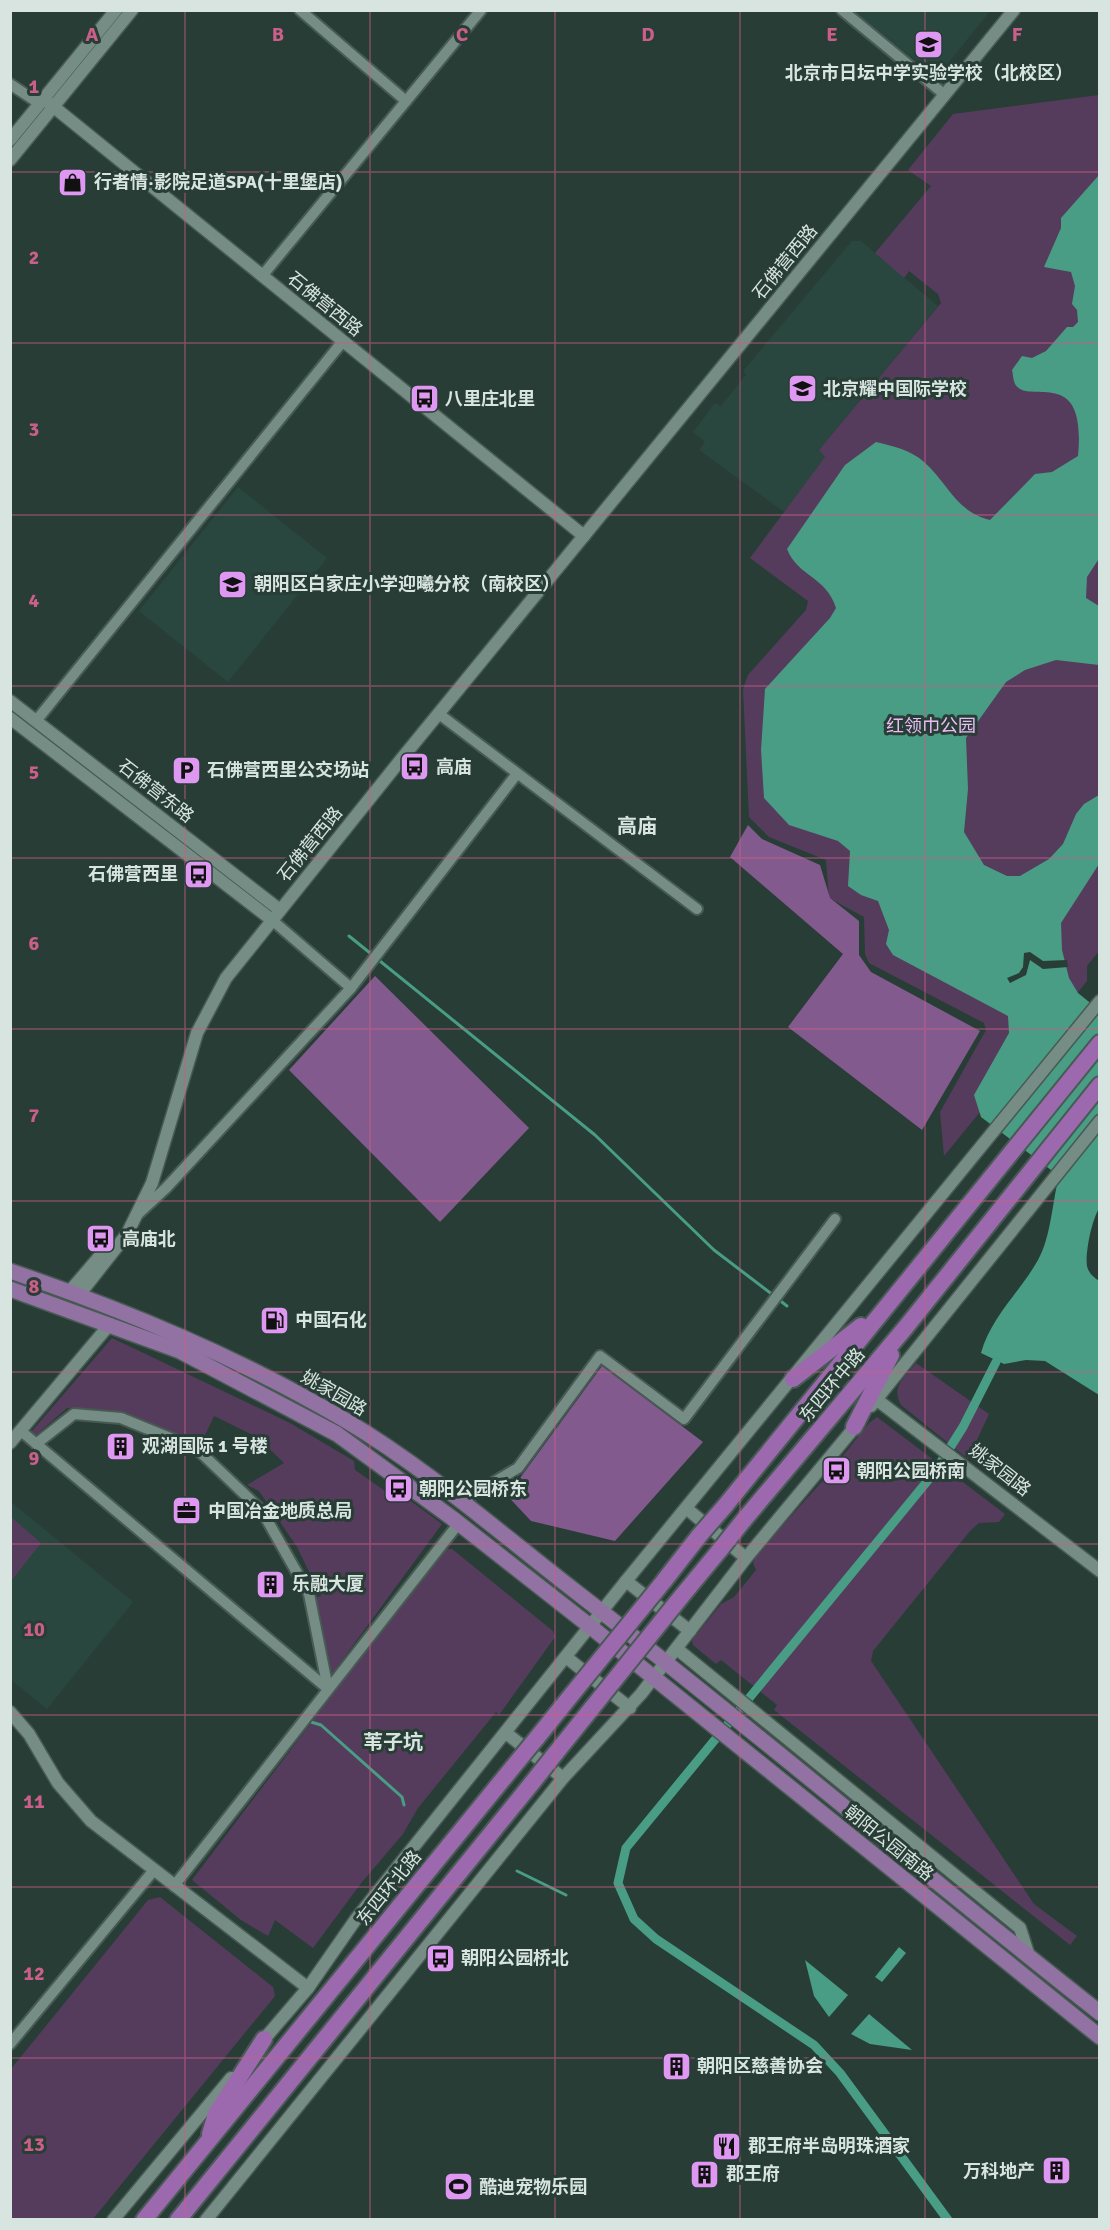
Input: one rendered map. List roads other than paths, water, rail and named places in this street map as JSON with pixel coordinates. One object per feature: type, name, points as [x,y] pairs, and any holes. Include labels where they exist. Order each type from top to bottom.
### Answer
[{"type":"highway","name":"东四环中路","points":[[664,1581],[1100,1043]]},
{"type":"highway","name":"东四环中路","points":[[178,2220],[681,1597],[906,1327],[1100,1085]]},
{"type":"highway","points":[[793,1379],[883,1309]]},
{"type":"highway","points":[[854,1427],[906,1327]]},
{"type":"highway","name":"东四环北路","points":[[139,2220],[149,2214],[664,1581]]},
{"type":"highway","points":[[207,2143],[216,2114],[264,2039]]},
{"type":"main road","name":"姚家园路","points":[[10,1271],[74,1293],[207,1346],[285,1387],[389,1448],[667,1663]]},
{"type":"main road","name":"姚家园路","points":[[10,1289],[180,1351],[337,1434],[459,1523],[654,1678]]},
{"type":"main road","name":"朝阳公园南路","points":[[667,1663],[1029,1956],[1098,2008]]},
{"type":"main road","name":"朝阳公园南路","points":[[654,1678],[1100,2037]]},
{"type":"street","points":[[10,160],[46,103],[116,10]]},
{"type":"street","points":[[10,140],[132,10]]},
{"type":"street","points":[[300,10],[406,101]]},
{"type":"street","points":[[262,276],[481,10]]},
{"type":"street","points":[[842,10],[945,95]]},
{"type":"street","name":"石佛营西路","points":[[74,1293],[127,1234],[137,1215],[152,1183],[197,1033],[226,978],[1014,10]]},
{"type":"street","points":[[10,84],[46,103]]},
{"type":"street","name":"石佛营西路","points":[[46,103],[584,536]]},
{"type":"street","points":[[36,721],[343,341]]},
{"type":"street","name":"石佛营东路","points":[[10,701],[276,915]]},
{"type":"street","points":[[439,714],[516,775],[697,909]]},
{"type":"street","name":"石佛营东路","points":[[10,718],[276,915]]},
{"type":"street","points":[[137,1215],[166,1188],[351,988],[516,775]]},
{"type":"street","points":[[276,915],[351,988]]},
{"type":"street","name":"东四环中路","points":[[591,1627],[626,1581],[1100,1001]]},
{"type":"street","points":[[206,2220],[563,1778],[630,1708],[667,1663],[746,1558],[1100,1121]]},
{"type":"street","points":[[460,1502],[518,1468],[600,1356],[684,1419],[835,1219]]},
{"type":"street","points":[[10,1443],[110,1324]]},
{"type":"street","name":"姚家园路","points":[[876,1399],[1100,1571]]},
{"type":"street","points":[[36,1444],[74,1414],[121,1418],[197,1449],[262,1511],[309,1594],[328,1689]]},
{"type":"street","points":[[21,1431],[328,1689]]},
{"type":"street","points":[[686,1508],[746,1558]]},
{"type":"street","points":[[174,1886],[459,1523]]},
{"type":"street","points":[[626,1581],[690,1631]]},
{"type":"street","name":"东四环北路","points":[[113,2220],[308,1988],[356,1919],[591,1627]]},
{"type":"street","name":"朝阳公园南路","points":[[677,1649],[1020,1929],[1029,1956]]},
{"type":"street","points":[[566,1657],[630,1708]]},
{"type":"street","points":[[10,1712],[29,1734],[73,1803],[91,1821],[308,1988]]},
{"type":"street","points":[[506,1733],[563,1778]]},
{"type":"street","points":[[10,2044],[154,1870]]},
{"type":"waterway","points":[[349,936],[595,1135],[714,1250],[773,1295]]},
{"type":"waterway","points":[[778,1299],[787,1306]]},
{"type":"waterway","points":[[948,2220],[840,2073],[814,2045],[656,1939],[634,1919],[618,1883],[626,1848],[934,1473],[963,1427],[996,1362]]},
{"type":"waterway","points":[[311,1722],[321,1725],[402,1797],[404,1805]]},
{"type":"waterway","points":[[517,1871],[566,1895]]},
{"type":"place","name":"北京市日坛中学实验学校（北校区）","points":[[929,44]]},
{"type":"place","name":"行者情·影院足道SPA(十里堡店)","points":[[73,182]]},
{"type":"place","name":"北京耀中国际学校","points":[[802,389]]},
{"type":"place","name":"八里庄北里","points":[[424,399]]},
{"type":"place","name":"朝阳区白家庄小学迎曦分校（南校区）","points":[[233,584]]},
{"type":"place","name":"高庙","points":[[415,767]]},
{"type":"place","name":"石佛营西里公交场站","points":[[186,770]]},
{"type":"place","name":"石佛营西里","points":[[199,874]]},
{"type":"place","name":"高庙北","points":[[101,1239]]},
{"type":"place","name":"中国石化","points":[[274,1320]]},
{"type":"place","name":"观湖国际 1 号楼","points":[[121,1446]]},
{"type":"place","name":"朝阳公园桥南","points":[[836,1471]]},
{"type":"place","name":"朝阳公园桥东","points":[[398,1489]]},
{"type":"place","name":"中国冶金地质总局","points":[[187,1511]]},
{"type":"place","name":"乐融大厦","points":[[271,1584]]},
{"type":"place","name":"朝阳公园桥北","points":[[440,1958]]},
{"type":"place","name":"朝阳区慈善协会","points":[[676,2066]]},
{"type":"place","name":"郡王府半岛明珠酒家","points":[[727,2146]]},
{"type":"place","name":"万科地产","points":[[1056,2171]]},
{"type":"place","name":"郡王府","points":[[705,2174]]},
{"type":"place","name":"酷迪宠物乐园","points":[[458,2187]]},
{"type":"district","name":"高庙","points":[[637,826]]},
{"type":"district","name":"苇子坑","points":[[393,1742]]},
{"type":"park label","name":"红领巾公园","points":[[931,726]]}]
